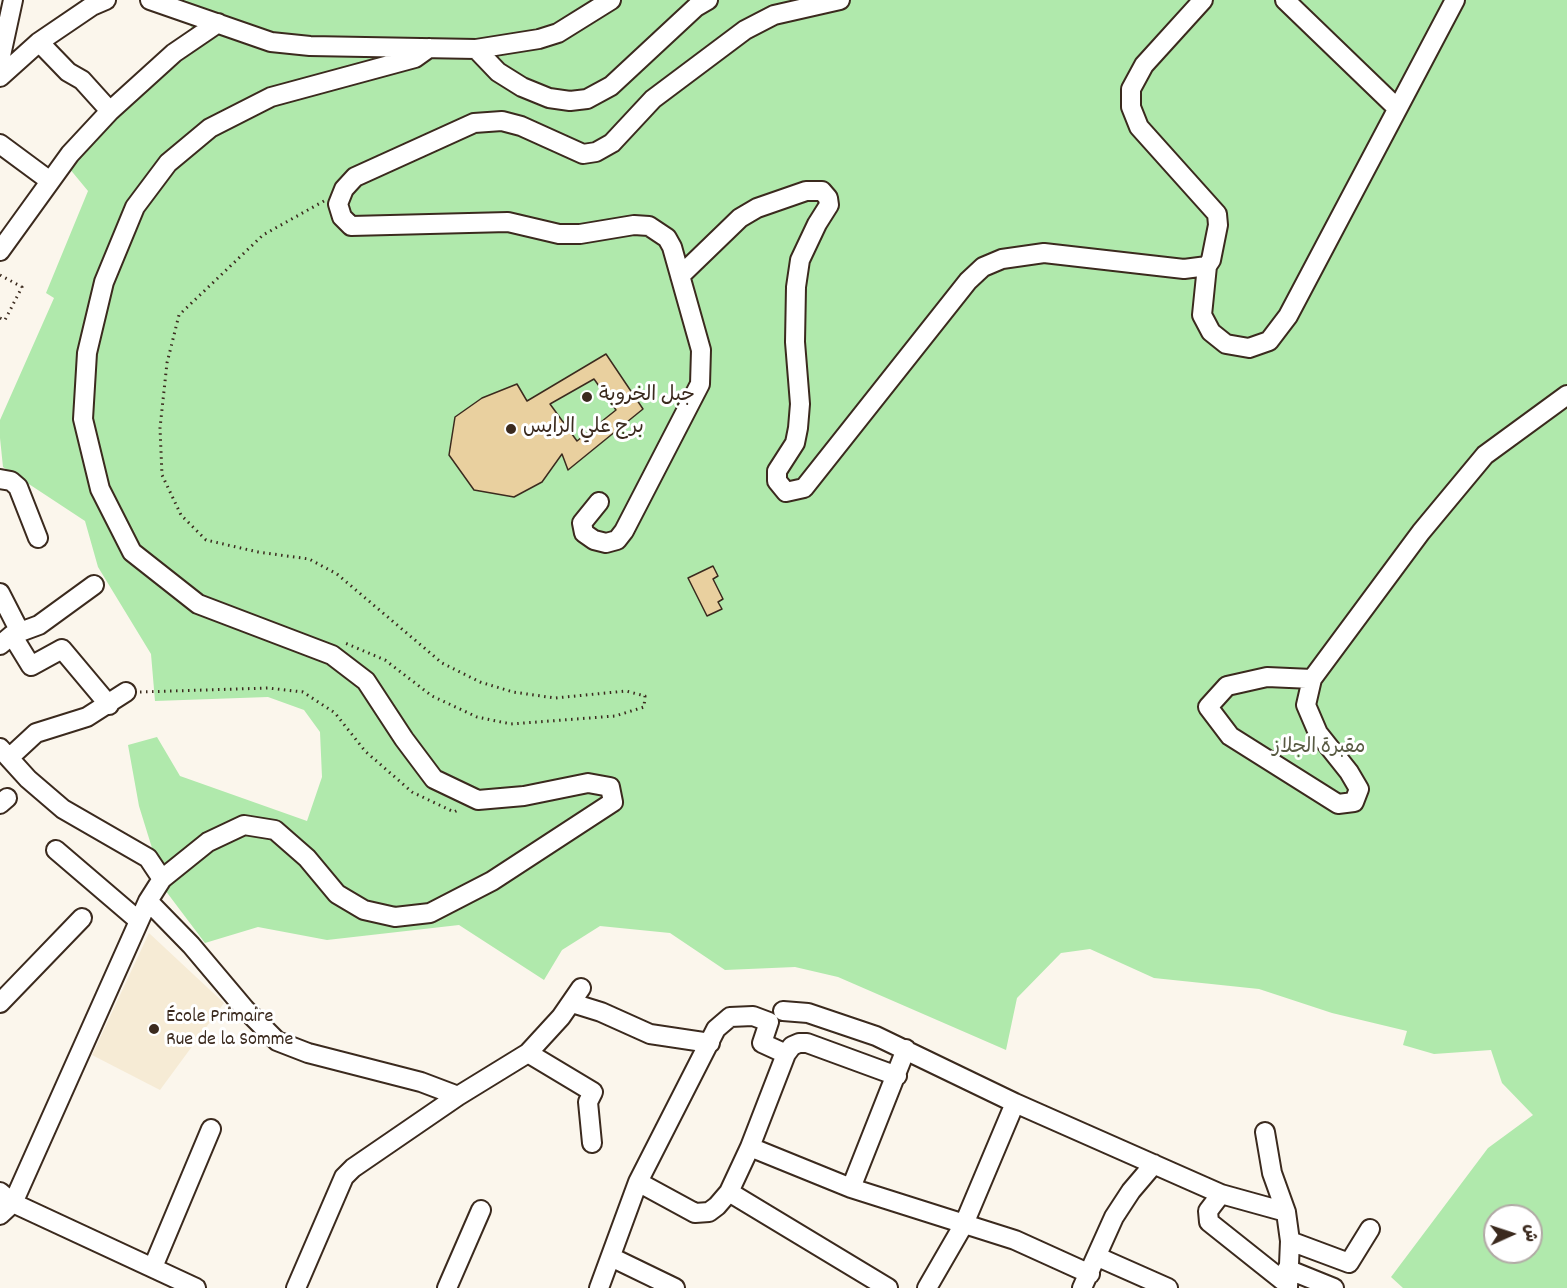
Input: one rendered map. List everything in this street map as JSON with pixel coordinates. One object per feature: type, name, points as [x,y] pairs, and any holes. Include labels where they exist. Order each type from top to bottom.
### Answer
[{"type":"street","points":[[0,60],[13,0]]},
{"type":"street","points":[[0,77],[39,42],[92,6],[106,0]]},
{"type":"street","points":[[150,0],[271,42],[310,46],[476,49],[539,39],[558,33],[611,0]]},
{"type":"street","points":[[476,49],[498,72],[522,87],[549,98],[570,101],[587,99],[611,86],[696,7],[708,0]]},
{"type":"street","points":[[599,502],[582,523],[584,533],[594,540],[606,543],[616,540],[624,531],[700,384],[701,350],[672,247],[667,238],[649,226],[634,225],[580,234],[559,234],[508,222],[362,228],[351,226],[342,217],[338,204],[344,189],[355,177],[474,123],[502,121],[520,126],[584,154],[596,152],[612,142],[653,99],[745,30],[774,15],[840,0]]},
{"type":"street","points":[[1203,0],[1144,65],[1131,88],[1131,107],[1138,127],[1217,214],[1218,225],[1211,260],[1207,266],[1202,315],[1211,332],[1226,345],[1249,348],[1269,341],[1288,316],[1455,0]]},
{"type":"street","points":[[1285,0],[1397,108]]},
{"type":"street","points":[[0,251],[70,154],[110,111],[174,53],[218,23]]},
{"type":"street","points":[[39,42],[68,72],[82,80],[110,111]]},
{"type":"street","points":[[196,1288],[4,1203],[148,901],[162,879],[208,842],[244,825],[276,830],[307,858],[337,894],[364,910],[394,917],[430,913],[492,881],[613,802],[610,787],[588,783],[524,796],[478,800],[434,778],[404,739],[366,681],[332,655],[198,604],[132,552],[100,489],[83,419],[87,353],[104,282],[135,207],[168,163],[210,128],[271,97],[415,58],[429,48]]},
{"type":"street","points":[[0,144],[50,181]]},
{"type":"street","points":[[680,276],[740,218],[757,208],[806,191],[822,191],[828,198],[829,205],[800,260],[796,287],[795,342],[800,404],[798,428],[795,443],[777,471],[777,481],[786,492],[804,488],[815,476],[968,281],[983,267],[1002,259],[1044,253],[1184,270],[1207,266]]},
{"type":"street","points":[[1312,679],[1267,676],[1227,686],[1208,707],[1230,736],[1338,804],[1354,802],[1359,789],[1349,772],[1318,733],[1306,705],[1312,679],[1421,531],[1485,455],[1567,395]]},
{"type":"street","points":[[0,479],[11,481],[18,487],[38,537]]},
{"type":"street","points":[[11,637],[39,625],[94,585]]},
{"type":"street","points":[[1,595],[11,637],[31,666],[62,649],[109,705]]},
{"type":"street","points":[[126,692],[87,717],[36,734],[4,753],[28,779],[63,809],[148,858],[162,879]]},
{"type":"street","points":[[56,850],[139,921]]},
{"type":"street","points":[[148,901],[191,945],[252,1018],[277,1041],[308,1053],[421,1082],[458,1096]]},
{"type":"street","points":[[0,1003],[82,918]]},
{"type":"street","points":[[296,1288],[345,1177],[353,1168],[458,1096],[528,1053],[576,995],[601,1012],[650,1034],[710,1043]]},
{"type":"street","points":[[783,1011],[808,1013],[876,1036],[1015,1103],[1221,1194],[1286,1212]]},
{"type":"street","points":[[599,1288],[638,1182],[716,1029],[730,1017],[753,1016],[769,1022],[762,1043],[786,1054]]},
{"type":"street","points":[[638,1182],[695,1213],[702,1214],[717,1206],[729,1192],[750,1147],[786,1054],[792,1046],[807,1043],[897,1076]]},
{"type":"street","points":[[851,1188],[906,1049]]},
{"type":"street","points":[[528,1053],[593,1092],[588,1102],[592,1143]]},
{"type":"street","points":[[927,1288],[964,1224],[1015,1103]]},
{"type":"street","points":[[153,1267],[212,1129]]},
{"type":"street","points":[[1265,1132],[1272,1173],[1286,1212],[1290,1241],[1287,1280]]},
{"type":"street","points":[[750,1147],[851,1188],[1015,1240],[1086,1281],[1114,1217],[1131,1191],[1154,1164]]},
{"type":"street","points":[[729,1192],[888,1288]]},
{"type":"street","points":[[1221,1194],[1208,1211],[1209,1222],[1287,1280],[1334,1288]]},
{"type":"street","points":[[447,1288],[481,1210]]},
{"type":"street","points":[[1290,1241],[1349,1263],[1370,1229]]},
{"type":"street","points":[[611,1257],[675,1288]]},
{"type":"street","points":[[1098,1257],[1162,1287]]},
{"type":"path","points":[[342,641],[386,660],[432,696],[477,717],[511,724],[615,716],[644,707],[645,696],[626,692],[555,698],[513,692],[480,682],[442,663],[337,574],[309,559],[258,552],[206,540],[181,514],[162,475],[160,428],[167,363],[179,315],[263,236],[344,189]]},
{"type":"path","points":[[0,275],[22,287],[5,320],[0,318]]},
{"type":"path","points":[[126,692],[174,693],[268,688],[303,692],[335,713],[365,751],[412,792],[454,812],[478,800]]},
{"type":"shaded area","name":"École Primaire Rue de la Somme","points":[[149,933],[224,1003],[160,1090],[92,1055]]},
{"type":"green space","name":"مقبرة الجلاز","points":[[176,0],[1567,0],[1567,1288],[1403,1288],[1391,1277],[1488,1148],[1533,1115],[1502,1083],[1491,1050],[1434,1054],[1403,1045],[1407,1031],[1332,1013],[1259,989],[1154,978],[1090,949],[1061,953],[1017,998],[1006,1050],[838,977],[795,967],[725,970],[670,933],[600,926],[562,950],[544,980],[459,925],[327,940],[258,927],[205,943],[165,890],[139,806],[128,745],[157,737],[180,776],[307,821],[322,777],[320,732],[304,710],[268,697],[155,701],[151,654],[98,567],[85,521],[3,467],[0,420],[54,298],[46,293],[88,191],[69,168],[114,117],[201,45]]},
{"type":"building","name":"برج علي الرايس","points":[[606,354],[643,409],[568,470],[562,454],[542,482],[514,497],[474,490],[449,455],[455,417],[482,398],[517,384],[527,401]],"holes":[[[594,379],[616,410],[577,441],[550,404]]]},
{"type":"building","points":[[713,566],[718,576],[713,579],[723,599],[718,602],[722,609],[707,616],[688,578]]},
{"type":"place","name":"جبل الخروبة","points":[[587,397]]},
{"type":"place","name":"برج علي الرايس","points":[[511,429]]},
{"type":"place","name":"École Primaire Rue de la Somme","points":[[154,1029]]}]
